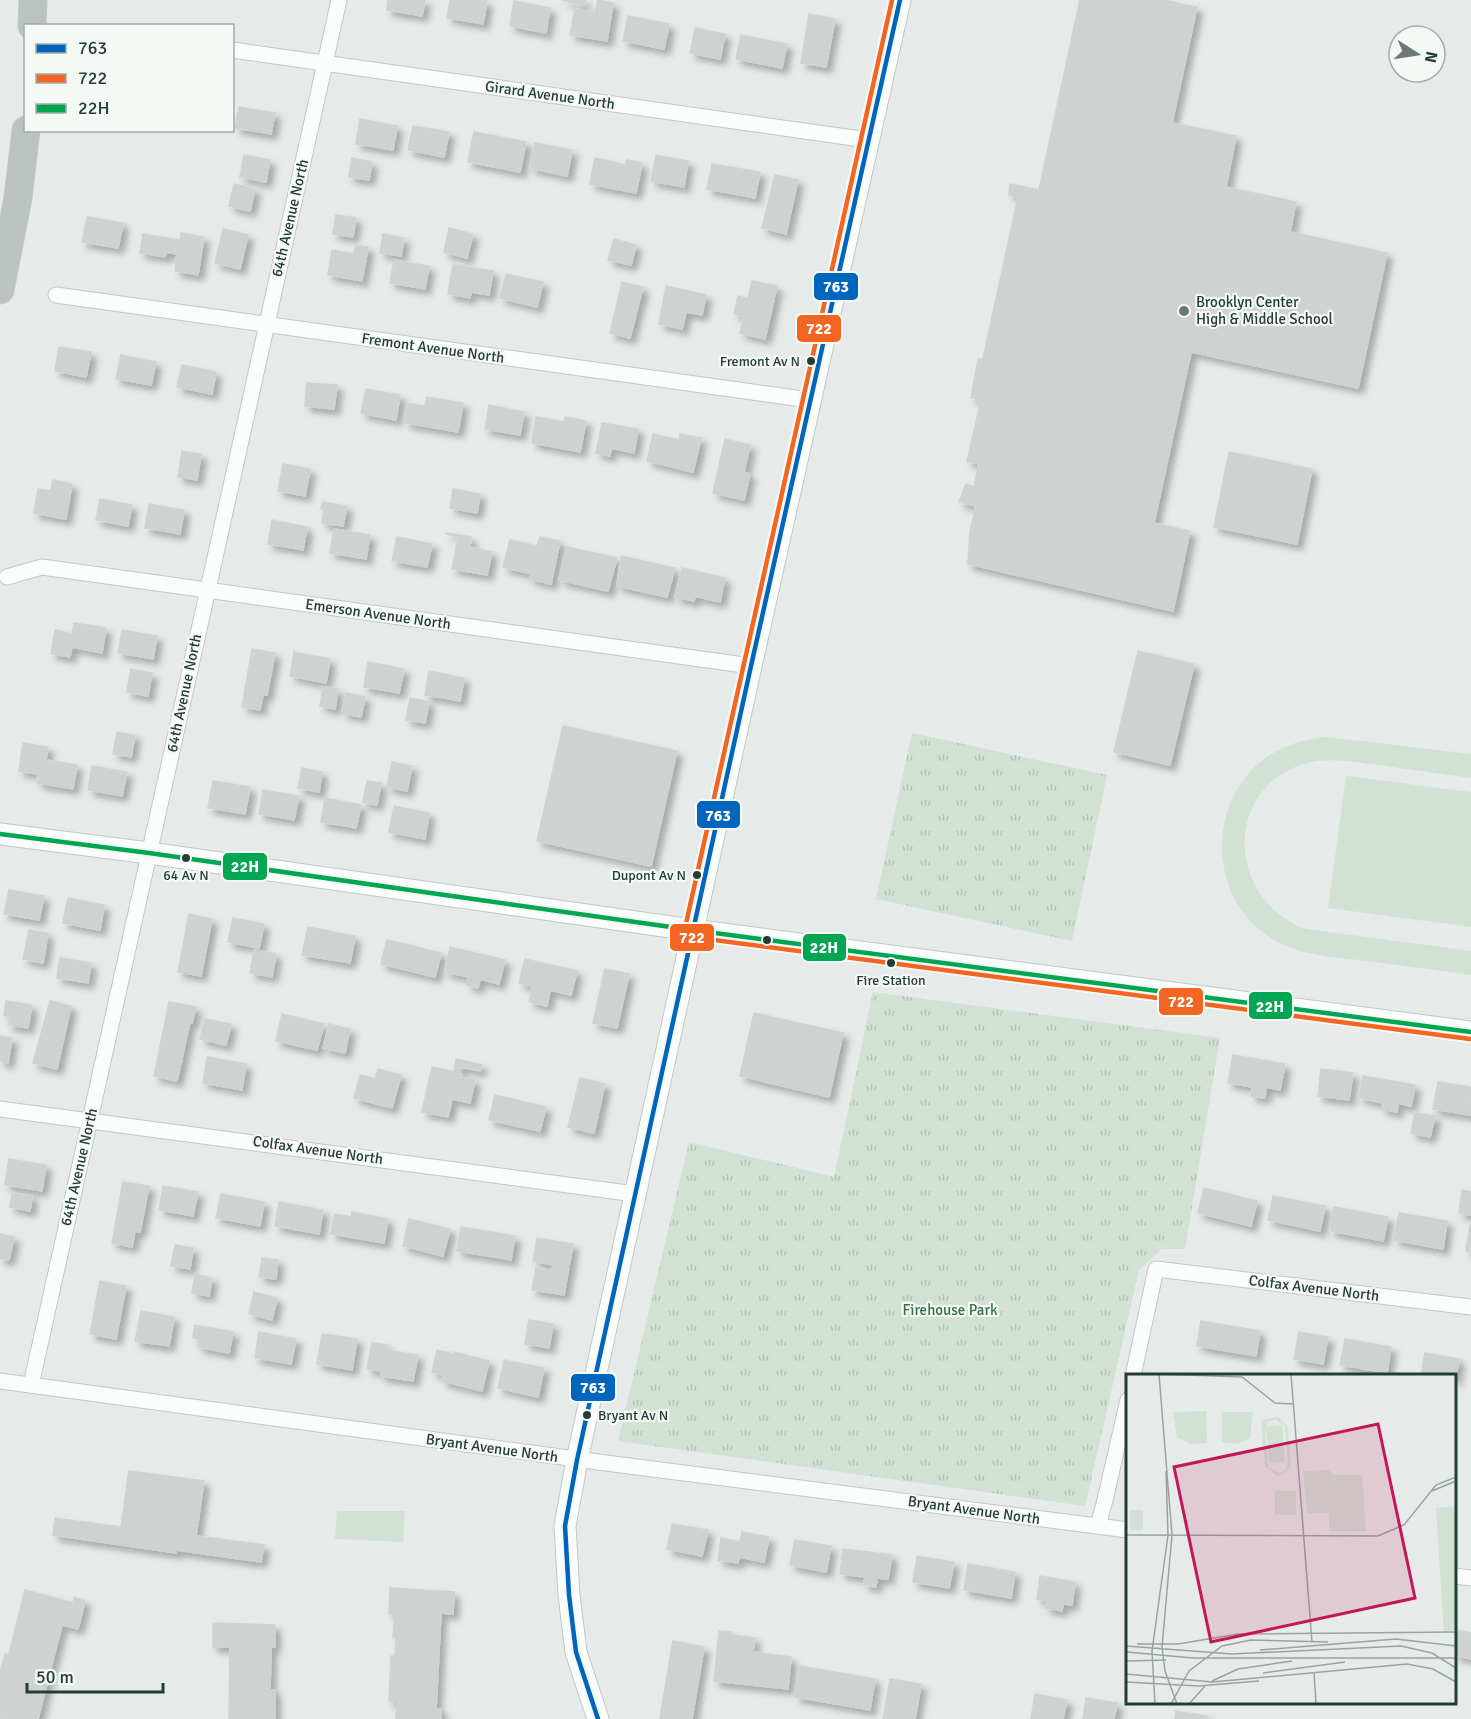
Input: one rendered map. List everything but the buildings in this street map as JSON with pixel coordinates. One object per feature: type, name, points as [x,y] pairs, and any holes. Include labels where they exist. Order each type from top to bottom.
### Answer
[{"type":"highway","points":[[32,24],[33,0]]},
{"type":"highway","points":[[0,290],[18,198],[26,132]]},
{"type":"street","name":"64th Avenue North","points":[[31,1385],[339,0]]},
{"type":"street","points":[[598,1719],[576,1652],[569,1595],[565,1526],[577,1460],[692,930],[900,0]]},
{"type":"street","name":"Girard Avenue North","points":[[234,50],[868,140]]},
{"type":"street","name":"Fremont Avenue North","points":[[56,295],[810,400]]},
{"type":"street","name":"Emerson Avenue North","points":[[7,577],[42,567],[751,666]]},
{"type":"street","points":[[0,834],[692,930],[1471,1032]]},
{"type":"street","name":"Colfax Avenue North","points":[[0,1108],[635,1194]]},
{"type":"street","name":"Colfax Avenue North","points":[[1133,1374],[1156,1269],[1471,1307]]},
{"type":"street","name":"Bryant Avenue North","points":[[0,1381],[577,1460],[1126,1530]]},
{"type":"street","points":[[1098,1526],[1126,1408]]},
{"type":"street","points":[[1456,1576],[1471,1578]]},
{"type":"green space","points":[[912,733],[1107,775],[1072,941],[876,899]]},
{"type":"green space","points":[[1327,737],[1471,754],[1471,778],[1334,760],[1304,764],[1278,777],[1259,796],[1248,819],[1245,845],[1249,870],[1261,894],[1280,914],[1306,929],[1471,951],[1471,975],[1330,957],[1294,949],[1271,938],[1250,921],[1235,900],[1226,876],[1222,850],[1224,825],[1232,800],[1245,778],[1271,754],[1310,739]]},
{"type":"green space","points":[[1346,776],[1471,792],[1471,927],[1328,908]]},
{"type":"green space","name":"Firehouse Park","points":[[873,992],[1220,1038],[1185,1249],[1162,1249],[1139,1270],[1085,1506],[618,1441],[689,1142],[834,1177]]},
{"type":"green space","points":[[337,1511],[405,1511],[403,1542],[335,1539]]},
{"type":"transit line","name":"722","points":[[892,0],[685,933],[691,937],[1470,1039]]},
{"type":"transit line","name":"763","points":[[598,1719],[576,1652],[569,1595],[565,1526],[577,1460],[751,666],[900,0]]},
{"type":"transit line","name":"22H","points":[[0,834],[692,930],[1471,1032]]},
{"type":"place","name":"Brooklyn Center High & Middle School","points":[[1184,311]]},
{"type":"place","name":"Fremont Av N","points":[[811,361]]},
{"type":"place","name":"64 Av N","points":[[186,858]]},
{"type":"place","name":"Dupont Av N","points":[[697,875]]},
{"type":"place","name":"Fire Station","points":[[891,963]]},
{"type":"place","name":"Bryant Av N","points":[[587,1415]]}]
